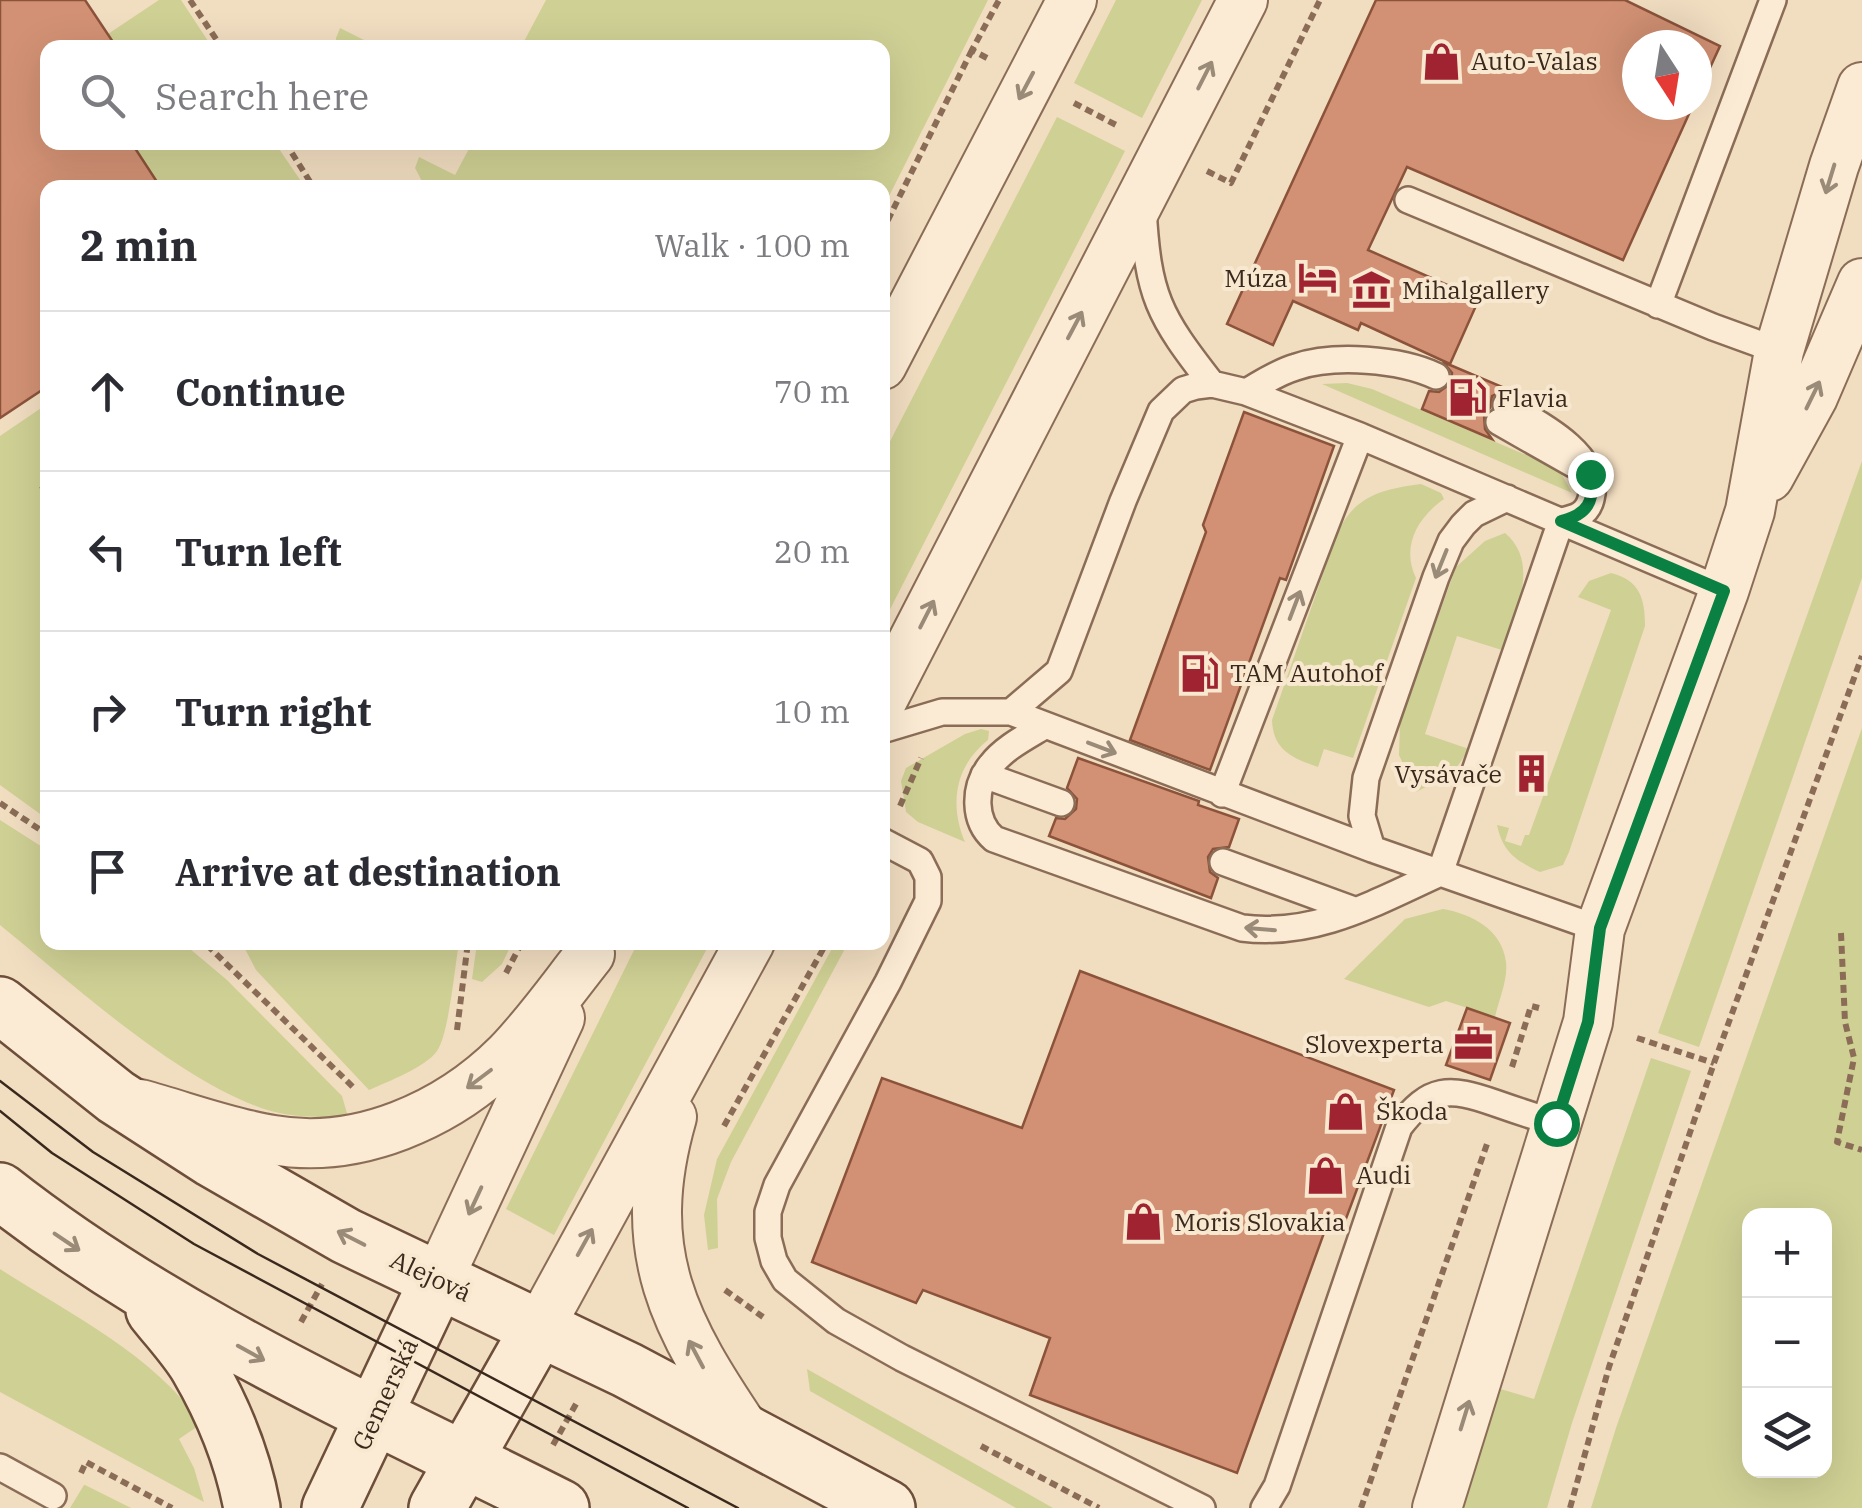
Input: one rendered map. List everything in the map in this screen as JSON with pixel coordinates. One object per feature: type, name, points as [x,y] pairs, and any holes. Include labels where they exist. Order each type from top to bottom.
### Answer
[{"type":"street","points":[[890,350],[1072,0]]},
{"type":"street","points":[[890,685],[1243,0]]},
{"type":"street","points":[[1437,1508],[1588,1022],[1600,928],[1750,511],[1779,351],[1834,166],[1862,87]]},
{"type":"street","points":[[1750,511],[1814,396],[1862,283]]},
{"type":"street","points":[[116,1097],[273,1140],[322,1143],[376,1135],[426,1112],[487,1073],[530,1030],[591,950]]},
{"type":"street","points":[[438,1280],[592,950]]},
{"type":"street","points":[[437,1508],[746,950]]},
{"type":"street","name":"Alejová","points":[[0,1005],[116,1097],[312,1217],[627,1370],[887,1508]]},
{"type":"street","points":[[698,1037],[662,1151],[656,1229],[682,1328],[705,1371],[750,1436]]},
{"type":"street","points":[[0,1192],[57,1236],[136,1288],[254,1356],[561,1508]]},
{"type":"street","name":"Gemerská","points":[[330,1508],[438,1280]]},
{"type":"street","points":[[136,1288],[197,1365],[234,1442],[252,1508]]},
{"type":"lane","points":[[1658,305],[1772,0]]},
{"type":"lane","points":[[1142,195],[1146,252],[1157,304],[1177,339],[1212,384]]},
{"type":"lane","points":[[1408,200],[1658,305],[1779,351]]},
{"type":"lane","points":[[1246,392],[1293,367],[1307,364],[1400,363],[1433,384]]},
{"type":"lane","points":[[1011,712],[1060,671],[1123,500],[1161,412],[1183,390],[1212,384],[1246,392],[1360,436],[1724,591]]},
{"type":"lane","points":[[1502,413],[1563,440],[1590,474],[1593,486],[1588,508],[1578,517],[1561,521]]},
{"type":"lane","points":[[1222,794],[1360,436]]},
{"type":"lane","points":[[1372,849],[1362,816],[1366,778],[1436,577],[1451,542],[1463,526],[1474,514],[1507,498]]},
{"type":"lane","points":[[1044,726],[1000,755],[984,775],[979,790],[979,816],[984,830],[994,839],[1242,928],[1286,931],[1354,910],[1440,873],[1561,521]]},
{"type":"lane","points":[[890,728],[942,712],[1011,712],[1222,794],[1600,928]]},
{"type":"lane","points":[[984,775],[1061,804]]},
{"type":"lane","points":[[890,845],[920,861],[928,877],[928,901],[777,1184],[768,1212],[768,1238],[774,1261],[785,1280],[836,1321],[1202,1508]]},
{"type":"lane","points":[[1224,862],[1354,910]]},
{"type":"lane","points":[[1264,1508],[1277,1486],[1399,1127],[1414,1108],[1446,1092],[1463,1091],[1556,1123]]},
{"type":"lane","points":[[0,1466],[53,1496]]},
{"type":"path","points":[[190,0],[217,40]]},
{"type":"path","points":[[1230,183],[1320,0]]},
{"type":"path","points":[[890,216],[972,50]]},
{"type":"path","points":[[289,150],[309,180]]},
{"type":"path","points":[[1570,1508],[1609,1367],[1862,656]]},
{"type":"path","points":[[890,826],[942,712]]},
{"type":"path","points":[[0,803],[40,830]]},
{"type":"path","points":[[1841,932],[1846,1022],[1854,1058],[1837,1142],[1862,1150]]},
{"type":"path","points":[[214,950],[366,1100]]},
{"type":"path","points":[[456,1039],[467,950]]},
{"type":"path","points":[[723,1129],[823,950]]},
{"type":"path","points":[[53,1496],[75,1484],[86,1462],[172,1508]]},
{"type":"green space","points":[[159,0],[181,0],[207,40],[112,40],[108,34]]},
{"type":"green space","points":[[546,0],[988,0],[890,194],[890,180],[421,180],[415,168],[419,157],[455,175],[468,150],[890,150],[890,40],[525,40]]},
{"type":"green space","points":[[1116,0],[1202,0],[1142,118],[1074,83]]},
{"type":"green space","points":[[340,28],[364,40],[336,40]]},
{"type":"green space","points":[[1057,117],[1125,151],[890,609],[890,441]]},
{"type":"green space","points":[[136,150],[280,150],[300,180],[156,180]]},
{"type":"green space","points":[[1347,383],[1372,389],[1559,469],[1572,493],[1322,384]]},
{"type":"green space","points":[[40,409],[40,814],[0,785],[0,436]]},
{"type":"green space","points":[[1862,461],[1862,578],[1699,1047],[1658,1033]]},
{"type":"green space","points":[[1421,484],[1441,493],[1444,499],[1426,515],[1414,534],[1410,555],[1416,578],[1353,758],[1324,749],[1318,767],[1300,760],[1280,746],[1272,720],[1337,534],[1352,511],[1371,497]]},
{"type":"green space","points":[[1505,533],[1522,559],[1522,590],[1513,621],[1502,650],[1457,636],[1425,734],[1469,749],[1453,773],[1416,792],[1399,755],[1400,722],[1456,567],[1485,541]]},
{"type":"green space","points":[[1611,573],[1629,580],[1639,592],[1645,626],[1569,852],[1563,865],[1540,872],[1511,854],[1497,825],[1509,828],[1505,841],[1521,846],[1525,835],[1529,835],[1611,610],[1578,597],[1589,581]]},
{"type":"green space","points":[[1862,728],[1862,1508],[1591,1508],[1616,1428]]},
{"type":"green space","points":[[981,729],[989,731],[988,740],[968,762],[958,786],[957,814],[965,842],[918,822],[906,812],[901,781],[906,768]]},
{"type":"green space","points":[[0,820],[40,846],[40,950],[191,950],[227,980],[342,1096],[348,1117],[271,1111],[201,1079],[129,1030],[0,925]]},
{"type":"green space","points":[[1443,909],[1483,925],[1503,950],[1506,976],[1495,1017],[1446,1001],[1429,1007],[1344,979],[1405,919]]},
{"type":"green space","points":[[246,950],[458,950],[448,1015],[437,1051],[415,1068],[369,1090],[256,970]]},
{"type":"green space","points":[[476,950],[509,950],[502,964],[482,982],[472,979]]},
{"type":"green space","points":[[634,950],[706,950],[554,1235],[506,1209]]},
{"type":"green space","points":[[831,950],[844,950],[731,1162],[717,1199],[718,1248],[708,1250],[704,1215],[717,1159]]},
{"type":"green space","points":[[1651,1058],[1691,1071],[1547,1508],[1459,1508],[1497,1388],[1534,1399]]},
{"type":"green space","points":[[0,1269],[109,1337],[182,1399],[201,1424],[179,1439],[194,1468],[204,1502],[0,1392]]},
{"type":"green space","points":[[807,1369],[1053,1508],[1016,1508],[810,1391]]},
{"type":"green space","points":[[85,1485],[131,1508],[70,1508]]},
{"type":"building","points":[[0,0],[85,0],[112,40],[40,40],[40,150],[136,150],[156,180],[40,180],[40,391],[0,418]]},
{"type":"building","points":[[1376,0],[1625,0],[1687,30],[1622,30],[1622,120],[1686,120],[1623,260],[1407,167],[1368,250],[1479,299],[1450,364],[1361,323],[1358,330],[1293,301],[1273,345],[1227,324]]},
{"type":"building","points":[[1712,42],[1720,46],[1712,63]]},
{"type":"building","name":"Flavia","points":[[1443,362],[1507,389],[1492,396],[1484,415],[1485,429],[1492,439],[1422,409],[1429,391],[1439,392],[1451,383],[1452,373]]},
{"type":"building","name":"TAM Autohof","points":[[1244,412],[1334,446],[1286,580],[1280,578],[1210,770],[1130,740],[1206,532],[1203,525]]},
{"type":"building","points":[[1078,758],[1239,819],[1229,847],[1213,849],[1208,857],[1210,872],[1218,878],[1211,898],[1049,836],[1056,818],[1065,819],[1076,809],[1077,799],[1067,788]]},
{"type":"building","name":"Moris Slovakia","points":[[1080,971],[1394,1090],[1344,1224],[1329,1219],[1237,1473],[1030,1395],[1050,1338],[923,1290],[916,1303],[812,1262],[882,1078],[1022,1128]]},
{"type":"building","points":[[1467,1008],[1510,1023],[1490,1080],[1446,1065]]},
{"type":"tram line","points":[[0,1081],[93,1152],[258,1254],[738,1508]]},
{"type":"tram line","points":[[0,1111],[52,1153],[194,1244],[688,1508]]},
{"type":"place","name":"Auto-Valas","points":[[1441,61]]},
{"type":"place","name":"Múza","points":[[1318,278]]},
{"type":"place","name":"Mihalgallery","points":[[1372,290]]},
{"type":"place","name":"Flavia","points":[[1467,398]]},
{"type":"place","name":"TAM Autohof","points":[[1200,673]]},
{"type":"place","name":"Vysávače","points":[[1532,774]]},
{"type":"place","name":"Slovexperta","points":[[1474,1044]]},
{"type":"place","name":"Škoda","points":[[1346,1111]]},
{"type":"place","name":"Audi","points":[[1326,1175]]},
{"type":"place","name":"Moris Slovakia","points":[[1144,1222]]},
{"type":"route","points":[[1556,1123],[1588,1022],[1600,928],[1724,591],[1561,521],[1578,517],[1588,508],[1593,486],[1590,474]]}]
